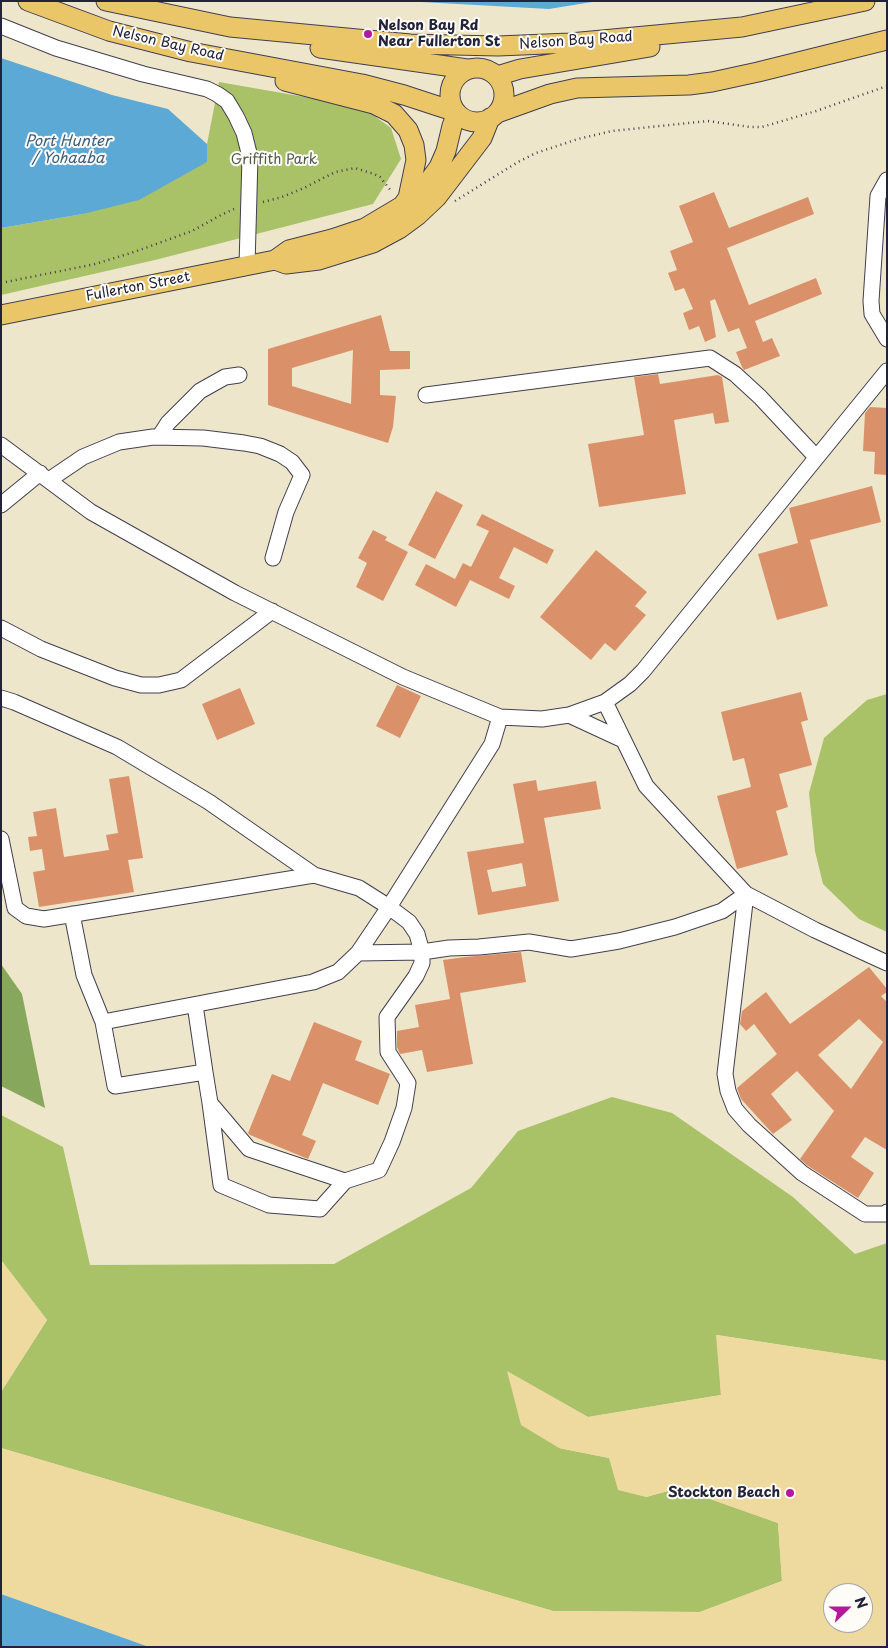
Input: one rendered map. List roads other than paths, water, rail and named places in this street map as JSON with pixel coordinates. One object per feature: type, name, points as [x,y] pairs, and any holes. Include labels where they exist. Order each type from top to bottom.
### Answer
[{"type":"main road","name":"Nelson Bay Road","points":[[28,1],[109,31],[191,52],[362,84],[457,112]]},
{"type":"main road","name":"Nelson Bay Road","points":[[106,1],[230,27],[410,44],[498,46],[570,44],[742,27],[865,1]]},
{"type":"main road","points":[[230,27],[283,43],[467,69],[483,68],[497,76],[502,85],[504,95],[502,104],[493,116]]},
{"type":"main road","points":[[497,76],[520,69],[710,37],[742,27]]},
{"type":"main road","points":[[467,69],[454,80],[450,96],[457,112],[464,118],[472,121],[481,121],[550,94],[578,88],[689,85],[712,82],[887,40]]},
{"type":"main road","points":[[191,52],[242,70],[374,104],[394,114],[408,130],[416,160],[400,195]]},
{"type":"main road","name":"Fullerton Street","points":[[1,315],[275,260],[289,250],[365,228],[402,206],[400,195],[429,181],[439,167],[446,151],[457,112]]},
{"type":"main road","name":"Fullerton Street","points":[[275,260],[286,264],[319,260],[373,244],[399,229],[418,215],[437,196],[482,138],[493,116]]},
{"type":"lane","points":[[1,26],[56,48],[143,74],[207,89],[227,101],[236,116],[248,144],[250,158],[247,266]]},
{"type":"lane","points":[[887,180],[878,196],[871,301],[872,314],[887,339]]},
{"type":"lane","points":[[426,395],[710,358],[735,374],[760,397],[816,457]]},
{"type":"lane","points":[[1,445],[91,512],[235,593],[403,676],[500,717],[542,720],[570,715],[604,702],[630,684],[643,671],[887,371]]},
{"type":"lane","points":[[159,437],[168,422],[200,391],[225,377],[239,375]]},
{"type":"lane","points":[[1,505],[45,477],[119,442],[159,437],[203,438],[260,446],[280,454],[292,462],[302,475],[286,512],[273,558]]},
{"type":"lane","points":[[1,628],[41,649],[115,678],[141,685],[159,685],[181,680],[272,611]]},
{"type":"lane","points":[[1,698],[117,747],[209,802],[314,875],[359,888],[400,914],[413,928],[417,934],[422,952],[422,963],[416,976],[388,1017],[388,1052],[408,1083],[404,1108],[392,1142],[379,1170],[345,1181],[320,1209],[269,1205],[220,1185],[195,1005]]},
{"type":"lane","points":[[604,702],[646,786],[746,894],[815,930],[884,962],[887,976]]},
{"type":"lane","points":[[570,715],[623,740]]},
{"type":"lane","points":[[103,1022],[313,982],[338,972],[358,953],[389,907],[492,744],[500,717]]},
{"type":"lane","points":[[1,839],[15,908],[26,916],[44,919],[314,875]]},
{"type":"lane","points":[[358,953],[422,952],[529,942],[571,949],[676,926],[722,911],[746,894]]},
{"type":"lane","points":[[746,894],[725,1074],[728,1091],[735,1109],[749,1125],[802,1173],[865,1214],[885,1214],[887,1212]]},
{"type":"lane","points":[[72,914],[84,975],[103,1022],[114,1086],[205,1072]]},
{"type":"lane","points":[[210,1103],[249,1149],[345,1181]]},
{"type":"water","points":[[403,1],[598,1],[549,9]]},
{"type":"water","name":"Port Hunter / Yohaaba","points":[[1,58],[112,95],[168,109],[207,144],[207,162],[139,200],[83,214],[1,228]]},
{"type":"water","points":[[1,1594],[149,1647],[1,1647]]},
{"type":"place","name":"Nelson Bay Rd Near Fullerton St","points":[[368,34]]},
{"type":"place","name":"Stockton Beach","points":[[790,1493]]},
{"type":"park label","name":"Griffith Park","points":[[274,160]]}]
